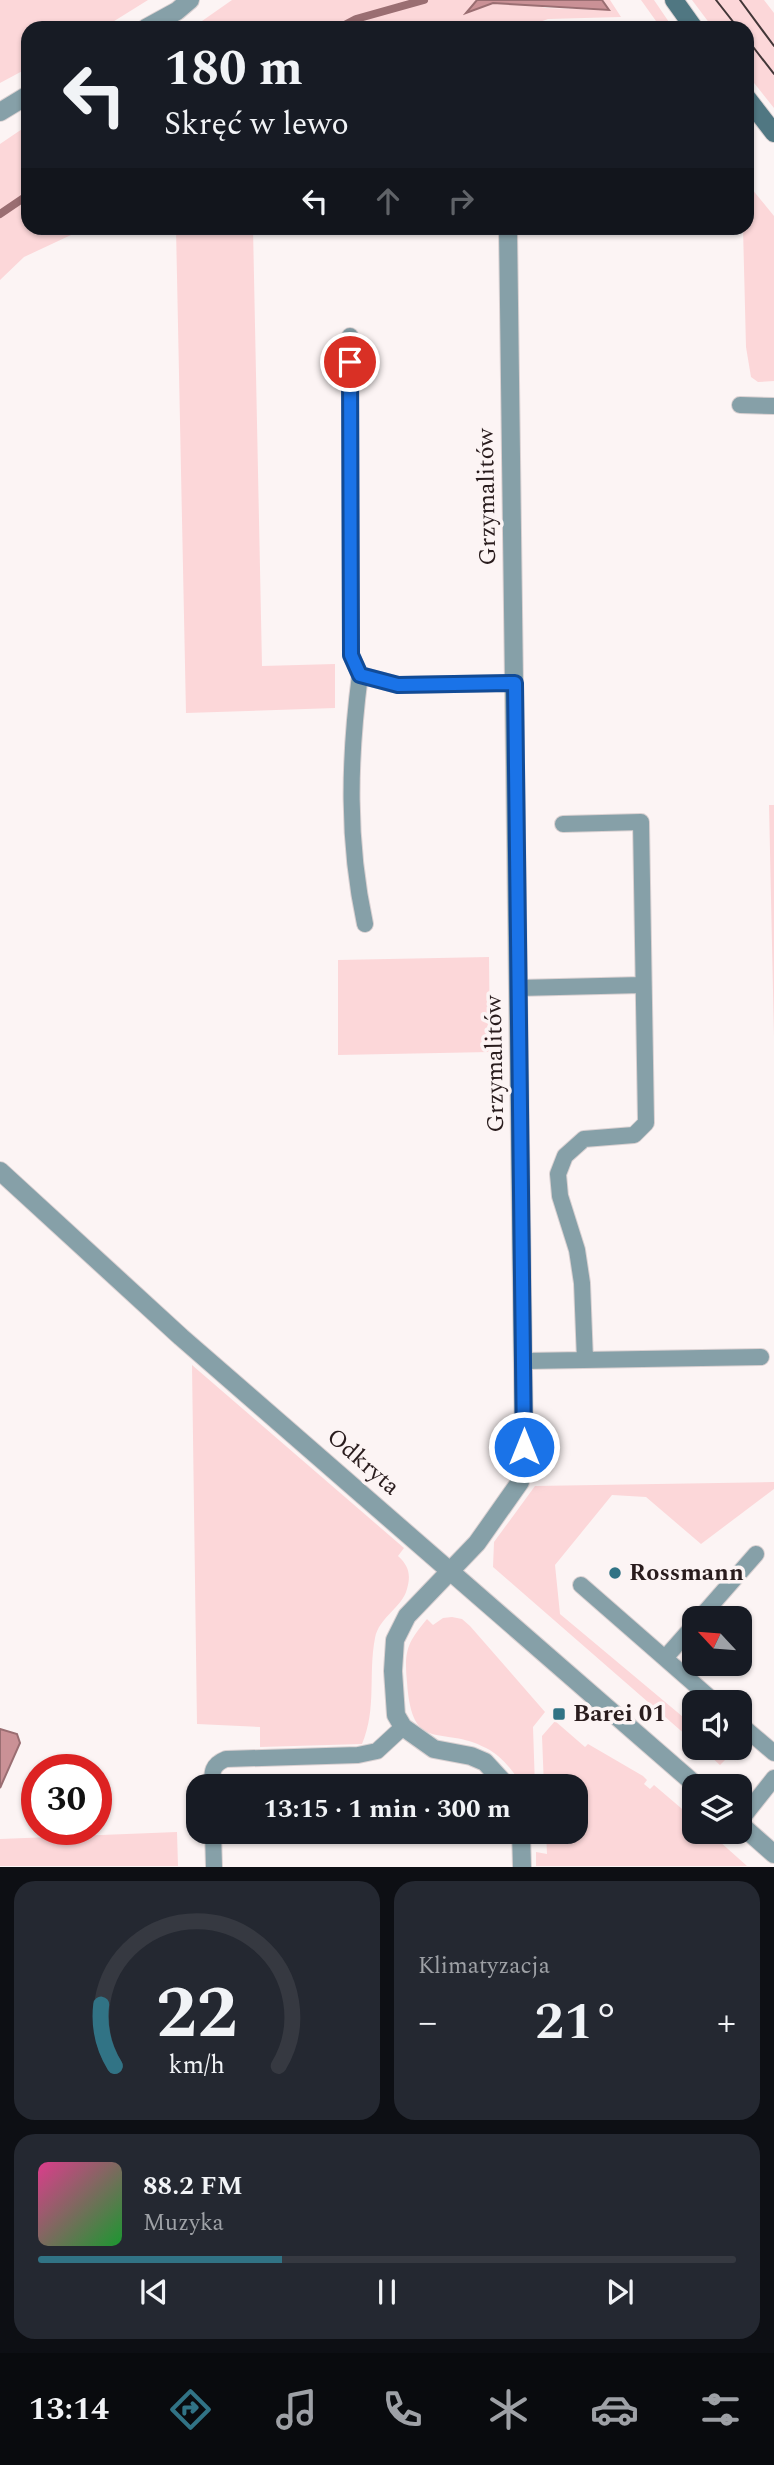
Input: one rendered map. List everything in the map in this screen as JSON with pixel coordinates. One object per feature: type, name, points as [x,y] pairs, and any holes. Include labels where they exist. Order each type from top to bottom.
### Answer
[{"type":"street","points":[[159,21],[190,0]]},
{"type":"street","points":[[674,0],[689,21]]},
{"type":"street","points":[[0,112],[21,99]]},
{"type":"street","points":[[754,108],[774,133]]},
{"type":"street","name":"Grzymalitów","points":[[403,1727],[397,1715],[394,1698],[395,1640],[412,1609],[477,1543],[520,1482],[524,1447],[508,235]]},
{"type":"street","name":"Odkryta","points":[[0,1171],[181,1337],[683,1774]]},
{"type":"street","points":[[403,1727],[434,1749],[471,1756],[485,1762],[496,1774]]},
{"type":"street","points":[[752,1833],[774,1854]]},
{"type":"street","points":[[521,1844],[522,1867]]},
{"type":"lane","points":[[349,336],[351,655],[360,675],[354,718],[350,832],[354,874],[365,923]]},
{"type":"lane","points":[[740,405],[774,406]]},
{"type":"lane","points":[[360,675],[398,685],[515,683]]},
{"type":"lane","points":[[563,824],[641,822],[646,1123],[634,1135],[584,1139],[565,1156],[558,1174],[560,1196],[578,1250],[585,1360]]},
{"type":"lane","points":[[518,988],[642,985]]},
{"type":"lane","points":[[524,1362],[761,1357]]},
{"type":"lane","points":[[710,1606],[756,1554]]},
{"type":"lane","points":[[582,1585],[701,1690]]},
{"type":"lane","points":[[665,1658],[682,1639]]},
{"type":"lane","points":[[211,1774],[215,1765],[226,1759],[358,1755],[377,1751],[403,1727]]},
{"type":"lane","points":[[752,1734],[774,1753]]},
{"type":"lane","points":[[752,1806],[774,1778]]},
{"type":"lane","points":[[213,1844],[214,1867]]},
{"type":"shaded area","points":[[0,0],[148,0],[114,21],[21,21],[21,72],[0,83]]},
{"type":"shaded area","points":[[232,0],[520,0],[545,8],[608,10],[602,0],[610,0],[621,17],[542,21],[202,21]]},
{"type":"shaded area","points":[[477,0],[602,0],[609,10],[493,3],[466,13]]},
{"type":"shaded area","points":[[641,0],[654,0],[668,21],[656,21]]},
{"type":"shaded area","points":[[692,0],[764,0],[774,13],[774,108],[754,83],[754,21],[708,21]]},
{"type":"shaded area","points":[[21,130],[21,235],[71,235],[24,257],[0,280],[0,144]]},
{"type":"shaded area","points":[[754,192],[774,216],[774,381],[758,382],[751,377],[746,347],[743,235],[754,235]]},
{"type":"shaded area","points":[[176,235],[253,235],[262,666],[335,664],[335,708],[186,713]]},
{"type":"shaded area","points":[[769,805],[774,805],[774,1037]]},
{"type":"shaded area","points":[[489,957],[490,1052],[338,1055],[338,960]]},
{"type":"shaded area","points":[[192,1365],[404,1548],[398,1556],[407,1567],[408,1584],[404,1596],[377,1631],[373,1651],[371,1705],[362,1744],[260,1747],[260,1727],[197,1724]]},
{"type":"shaded area","points":[[774,1482],[774,1489],[701,1544],[646,1497],[612,1495],[555,1565],[560,1614],[682,1716],[682,1732],[493,1567],[494,1542],[535,1486]]},
{"type":"shaded area","points":[[443,1618],[462,1619],[470,1626],[545,1712],[533,1727],[535,1774],[514,1774],[497,1755],[486,1748],[470,1741],[432,1734],[422,1729],[415,1720],[407,1682],[408,1648],[427,1619],[433,1625]]},
{"type":"shaded area","points":[[555,1721],[585,1747],[588,1744],[643,1776],[647,1780],[644,1784],[650,1789],[654,1785],[682,1809],[682,1844],[722,1844],[747,1866],[536,1866],[536,1852],[547,1854],[547,1844],[588,1844],[588,1774],[543,1774],[542,1736]]},
{"type":"shaded area","points":[[0,1729],[17,1734],[20,1743],[0,1788]]},
{"type":"shaded area","points":[[177,1832],[178,1866],[0,1866],[0,1839],[21,1838],[21,1845],[112,1845],[112,1835]]},
{"type":"waterway","points":[[352,21],[424,0]]},
{"type":"waterway","points":[[0,214],[21,200]]},
{"type":"tram line","points":[[716,0],[732,21]]},
{"type":"tram line","points":[[740,0],[774,46]]},
{"type":"tram line","points":[[754,48],[774,74]]},
{"type":"place","name":"Rossmann","points":[[615,1573]]},
{"type":"place","name":"Barei 01","points":[[559,1714]]},
{"type":"route","points":[[350,362],[351,655],[360,675],[377,682],[398,685],[515,683],[524,1447]]}]
